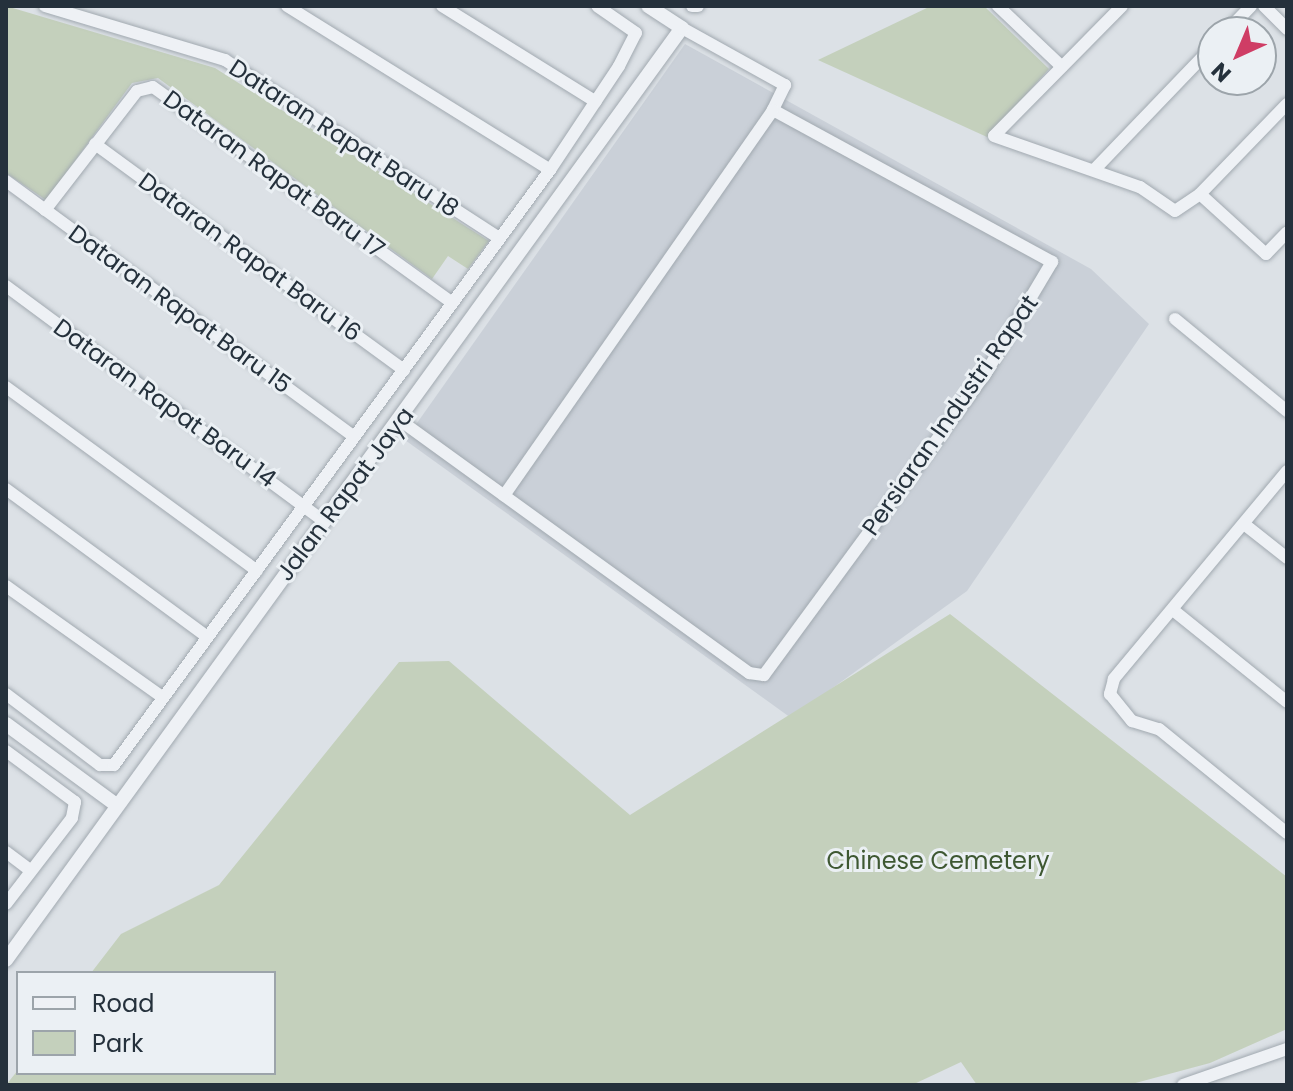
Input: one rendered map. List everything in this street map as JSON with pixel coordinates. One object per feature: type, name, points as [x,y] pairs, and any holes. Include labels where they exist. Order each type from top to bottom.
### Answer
[{"type":"street","name":"Dataran Rapat Baru 18","points":[[45,6],[225,60],[499,238]]},
{"type":"street","points":[[287,6],[550,170]]},
{"type":"street","points":[[442,6],[596,102]]},
{"type":"street","points":[[6,694],[106,768],[114,765],[550,170],[637,39],[631,27],[597,6]]},
{"type":"street","points":[[504,495],[773,110],[785,85],[648,6]]},
{"type":"street","points":[[998,6],[1062,67]]},
{"type":"street","points":[[1122,6],[994,136],[1140,187],[1175,211],[1200,194],[1287,104]]},
{"type":"street","points":[[1264,6],[1287,29]]},
{"type":"street","name":"Jalan Rapat Jaya","points":[[6,960],[115,804],[401,421],[682,28]]},
{"type":"street","points":[[1095,169],[1197,63]]},
{"type":"street","name":"Dataran Rapat Baru 17","points":[[45,210],[137,91],[153,87],[452,303]]},
{"type":"street","name":"Persiaran Industri Rapat","points":[[401,421],[749,673],[764,675],[984,376],[1052,262],[773,110]]},
{"type":"street","name":"Dataran Rapat Baru 16","points":[[95,144],[404,370]]},
{"type":"street","name":"Dataran Rapat Baru 15","points":[[6,181],[354,437]]},
{"type":"street","points":[[1200,194],[1266,254],[1287,232]]},
{"type":"street","name":"Dataran Rapat Baru 14","points":[[6,286],[324,521]]},
{"type":"street","points":[[1175,319],[1287,411]]},
{"type":"street","points":[[6,387],[257,571]]},
{"type":"street","points":[[1287,471],[1114,679],[1110,694],[1132,721],[1159,729],[1287,833]]},
{"type":"street","points":[[6,489],[206,636]]},
{"type":"street","points":[[1244,524],[1287,558]]},
{"type":"street","points":[[6,586],[162,697]]},
{"type":"street","points":[[1173,610],[1287,702]]},
{"type":"street","points":[[6,724],[115,804]]},
{"type":"street","points":[[6,751],[75,802],[72,818],[6,904]]},
{"type":"street","points":[[6,852],[31,871]]},
{"type":"street","points":[[1183,1085],[1287,1049]]},
{"type":"shaded area","points":[[685,44],[1091,269],[1149,324],[967,591],[791,718],[405,440]]},
{"type":"green space","points":[[6,6],[215,68],[489,241],[468,269],[448,256],[432,279],[158,78],[132,83],[46,200],[6,173]]},
{"type":"green space","points":[[931,6],[984,6],[1049,69],[987,137],[818,60]]},
{"type":"green space","name":"Chinese Cemetery","points":[[950,614],[1287,877],[1287,1029],[1210,1063],[1128,1085],[977,1085],[961,1062],[912,1085],[6,1085],[16,1072],[16,1075],[276,1075],[276,971],[93,971],[121,934],[219,885],[399,662],[449,661],[630,815]]}]
